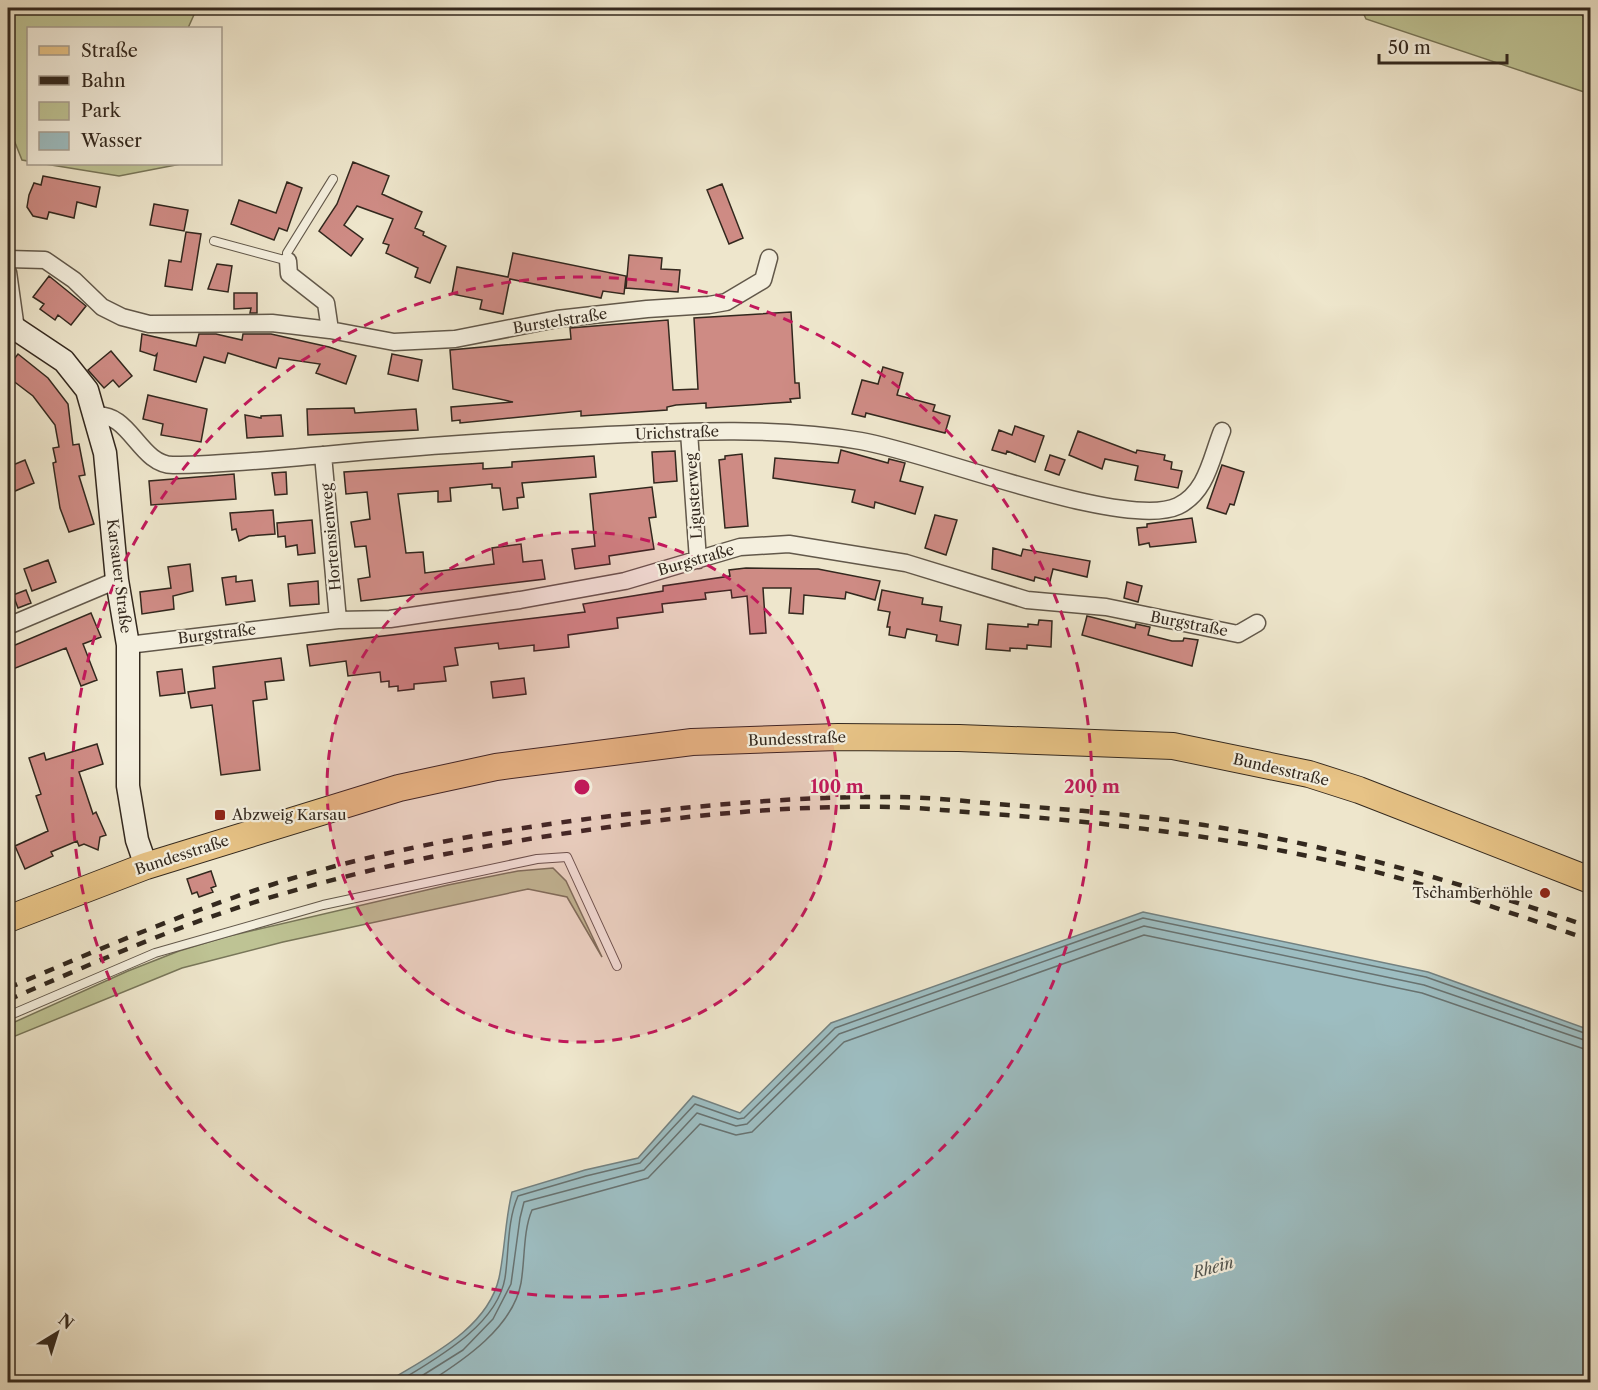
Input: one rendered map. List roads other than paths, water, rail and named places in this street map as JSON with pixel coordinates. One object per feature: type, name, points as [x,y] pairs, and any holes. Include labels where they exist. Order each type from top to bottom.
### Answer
[{"type":"main road","name":"Bundesstraße","points":[[8,919],[147,866],[399,788],[496,767],[692,742],[838,737],[959,738],[1173,747],[1309,774],[1359,790],[1590,880]]},
{"type":"street","name":"Burstelstraße","points":[[8,259],[45,260],[74,280],[102,307],[122,317],[149,324],[272,323],[330,330],[394,342],[455,339],[557,319],[726,302],[762,280],[769,258]]},
{"type":"street","points":[[288,261],[289,274],[326,303],[330,330]]},
{"type":"street","points":[[8,272],[12,328]]},
{"type":"street","name":"Karsauer Straße","points":[[12,328],[64,361],[87,390],[105,453],[117,580],[128,645],[128,786],[137,840],[147,866]]},
{"type":"street","name":"Urichstraße","points":[[94,416],[103,415],[118,422],[150,454],[169,465],[501,441],[689,432],[780,431],[862,441],[936,459],[1020,486],[1151,513],[1177,507],[1193,495],[1209,472],[1222,431]]},
{"type":"street","name":"Ligusterweg","points":[[689,432],[698,560]]},
{"type":"street","name":"Hortensienweg","points":[[323,455],[338,620]]},
{"type":"street","name":"Burgstraße","points":[[128,645],[338,620],[390,619],[530,598],[625,581],[740,547],[789,544],[906,563],[1027,600],[1106,607],[1238,634],[1257,624]]},
{"type":"street","points":[[8,626],[117,580]]},
{"type":"lane","points":[[214,241],[288,261],[287,253],[333,179]]},
{"type":"lane","points":[[8,1016],[155,953],[312,908],[537,859],[567,857],[617,966]]},
{"type":"water","name":"Rhein","points":[[1143,912],[1428,972],[1590,1030],[1590,1382],[387,1382],[454,1340],[482,1313],[499,1278],[512,1192],[585,1170],[638,1158],[693,1096],[740,1113],[831,1023]]},
{"type":"railway","points":[[8,988],[206,907],[313,872],[392,852],[472,836],[594,818],[707,806],[819,798],[938,799],[1107,813],[1204,825],[1351,855],[1448,881],[1590,927]]},
{"type":"railway","points":[[8,1000],[143,942],[212,916],[321,883],[401,863],[521,840],[602,828],[711,815],[822,807],[907,808],[1039,818],[1130,827],[1221,840],[1311,857],[1416,883],[1590,940]]},
{"type":"place","name":"Abzweig Karsau","points":[[220,815]]},
{"type":"place","name":"Tschamberhöhle","points":[[1545,893]]}]
